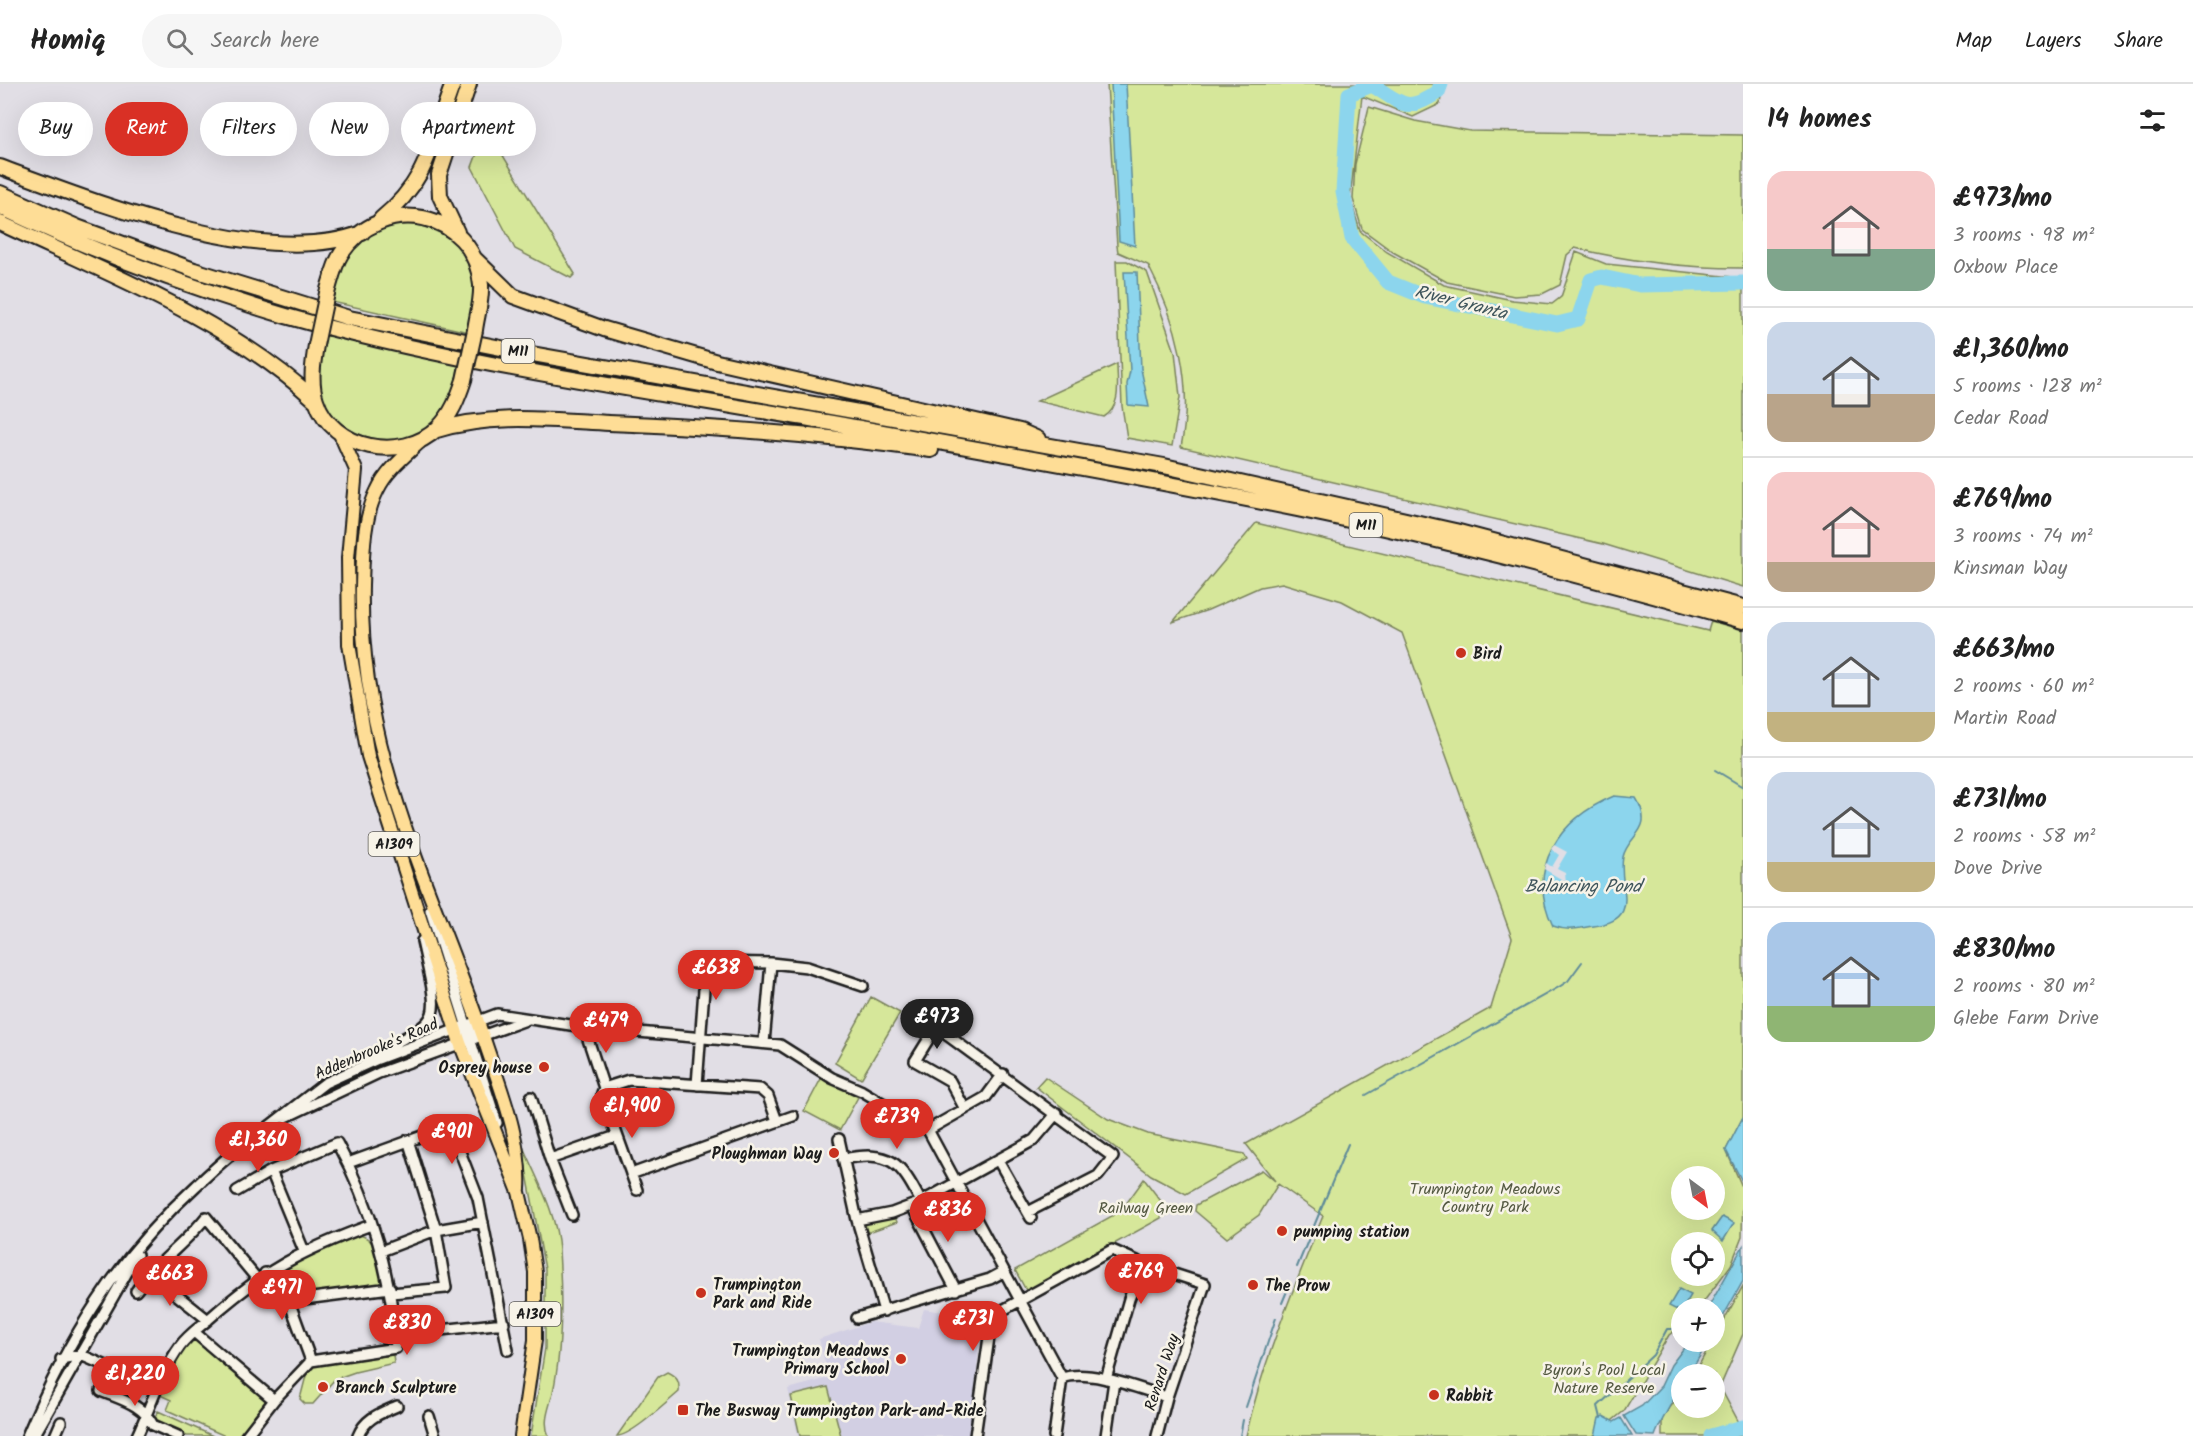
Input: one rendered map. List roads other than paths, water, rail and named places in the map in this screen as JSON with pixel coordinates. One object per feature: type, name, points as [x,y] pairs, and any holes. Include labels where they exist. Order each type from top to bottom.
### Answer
[{"type":"highway","points":[[453,84],[415,186],[340,255],[327,293],[316,345],[312,368],[316,401],[323,415],[340,434],[357,442],[381,448],[408,446],[437,430],[455,406],[464,380],[475,330],[481,285],[475,259],[446,211],[439,185],[445,153],[469,84]]},
{"type":"highway","points":[[0,167],[70,193],[155,218],[242,239],[327,243],[367,230],[393,218],[414,216],[435,221],[461,239]]},
{"type":"highway","name":"M11","points":[[0,193],[77,227],[194,270],[349,318],[544,356],[1164,466],[1455,531],[1743,607]]},
{"type":"highway","name":"M11","points":[[0,207],[63,237],[170,278],[288,316],[364,336],[528,370],[1298,509],[1615,585],[1743,621]]},
{"type":"highway","points":[[0,223],[216,329],[283,370],[316,401]]},
{"type":"highway","name":"M11","points":[[475,259],[513,296],[604,329],[717,362],[1020,431],[1054,447]]},
{"type":"highway","name":"M11","points":[[437,430],[477,420],[549,420],[710,427],[934,450],[984,451]]},
{"type":"main road","name":"A1309","points":[[340,434],[356,470],[347,588],[352,673],[368,756],[414,905],[461,1028],[476,1030]]},
{"type":"main road","name":"A1309","points":[[422,440],[392,468],[376,492],[370,510],[363,560],[362,615],[370,696],[385,764],[411,850],[434,900],[518,1154],[519,1192]]},
{"type":"main road","name":"A1309","points":[[476,1030],[508,1169],[519,1192],[530,1239],[536,1291],[535,1340],[521,1436]]},
{"type":"street","points":[[411,850],[461,1028]]},
{"type":"street","points":[[325,1083],[422,1030],[433,1016],[434,996],[414,905]]},
{"type":"street","points":[[696,1085],[706,962],[771,963],[807,967],[863,986]]},
{"type":"street","points":[[764,1043],[771,963]]},
{"type":"street","points":[[914,1013],[1057,1113],[1113,1157],[1098,1176],[1029,1215],[998,1160]]},
{"type":"street","points":[[476,1030],[502,1014],[584,1027],[780,1045],[832,1078],[862,1091],[928,1130],[1062,1378],[1054,1436]]},
{"type":"street","points":[[476,1030],[530,1019]]},
{"type":"street","points":[[584,1027],[604,1088],[602,1093],[637,1190]]},
{"type":"street","points":[[936,1027],[915,1061],[950,1082],[965,1109]]},
{"type":"street","name":"Addenbrooke's Road","points":[[27,1436],[62,1359],[102,1291],[151,1232],[213,1170],[325,1083],[378,1059],[461,1028],[476,1030]]},
{"type":"street","name":"Addenbrooke's Road","points":[[263,1131],[340,1090],[476,1030]]},
{"type":"street","points":[[928,1130],[986,1097],[1003,1074]]},
{"type":"street","points":[[604,1088],[629,1080],[760,1089],[768,1095],[777,1121]]},
{"type":"street","points":[[531,1097],[550,1159],[572,1215]]},
{"type":"street","points":[[857,1220],[917,1204],[1041,1135],[1057,1113]]},
{"type":"street","points":[[632,1174],[793,1116]]},
{"type":"street","points":[[348,1163],[450,1126],[469,1169],[483,1222],[508,1350]]},
{"type":"street","points":[[550,1159],[616,1136]]},
{"type":"street","points":[[289,1301],[390,1290],[446,1288],[436,1230],[408,1140]]},
{"type":"street","points":[[839,1140],[857,1220],[884,1311]]},
{"type":"street","points":[[237,1191],[271,1171],[337,1143],[348,1163],[381,1251],[390,1290],[396,1348],[311,1361],[274,1400],[246,1436]]},
{"type":"street","points":[[843,1159],[870,1154],[882,1157],[901,1168],[956,1290]]},
{"type":"street","points":[[271,1171],[304,1251]]},
{"type":"street","points":[[136,1291],[149,1273],[187,1241],[206,1217],[261,1276],[289,1301],[311,1361]]},
{"type":"street","points":[[381,1251],[436,1230],[483,1222]]},
{"type":"street","points":[[137,1436],[147,1414],[155,1387],[180,1346],[194,1332],[261,1276],[304,1251],[371,1225]]},
{"type":"street","name":"Addenbrooke's Road","points":[[34,1436],[151,1232]]},
{"type":"street","points":[[975,1436],[992,1316],[1112,1250],[1137,1261]]},
{"type":"street","name":"Renard Way","points":[[1110,1380],[1129,1299],[1143,1264],[1206,1284],[1167,1397],[1157,1436]]},
{"type":"street","points":[[856,1318],[956,1290],[1003,1272]]},
{"type":"street","points":[[149,1273],[208,1320]]},
{"type":"street","points":[[395,1335],[504,1323]]},
{"type":"street","points":[[194,1332],[274,1400]]},
{"type":"street","points":[[62,1359],[81,1355],[155,1387]]},
{"type":"street","points":[[1062,1378],[1069,1375],[1110,1380],[1167,1397]]},
{"type":"street","points":[[1106,1436],[1110,1380]]},
{"type":"street","points":[[101,1391],[139,1407],[147,1414],[153,1425],[178,1436]]},
{"type":"street","points":[[358,1436],[362,1426],[372,1418],[397,1406]]},
{"type":"street","points":[[429,1416],[435,1436]]},
{"type":"street","points":[[55,1436],[61,1422]]},
{"type":"water","points":[[1111,84],[1126,84],[1135,246],[1119,241]]},
{"type":"water","points":[[1124,272],[1137,272],[1141,369],[1149,407],[1128,405],[1127,384],[1130,371]]},
{"type":"water","name":"Balancing Pond","points":[[1614,796],[1636,798],[1643,818],[1639,831],[1623,857],[1624,909],[1619,916],[1609,922],[1594,926],[1569,929],[1553,926],[1545,905],[1543,884],[1545,865],[1552,848],[1577,818]]},
{"type":"water","points":[[1743,1117],[1743,1183],[1726,1150]]},
{"type":"water","points":[[1725,1218],[1734,1223],[1725,1238],[1725,1232],[1712,1231],[1720,1220]]},
{"type":"water","points":[[1743,1246],[1743,1281],[1725,1313],[1725,1298],[1714,1298],[1720,1286],[1725,1286],[1725,1278]]},
{"type":"water","points":[[1679,1289],[1691,1295],[1689,1298],[1674,1298]]},
{"type":"water","points":[[1681,1352],[1702,1352],[1695,1364],[1672,1364]]},
{"type":"water","points":[[1671,1365],[1671,1404],[1655,1436],[1636,1435],[1624,1416],[1642,1406],[1661,1386]]},
{"type":"water","points":[[1603,1416],[1614,1422],[1621,1418],[1632,1436],[1595,1436],[1599,1418]]},
{"type":"waterway","name":"River Granta","points":[[1441,84],[1438,92],[1427,99],[1411,104],[1404,104],[1372,85],[1349,94],[1343,192],[1352,238],[1388,282],[1425,297],[1557,324],[1578,319],[1591,280],[1602,277],[1640,285],[1743,283]]},
{"type":"waterway","points":[[1715,770],[1743,787]]},
{"type":"waterway","points":[[1366,1095],[1559,987],[1568,981],[1582,962]]},
{"type":"waterway","points":[[1297,1267],[1348,1144]]},
{"type":"waterway","points":[[1282,1303],[1287,1291]]},
{"type":"waterway","points":[[1246,1407],[1276,1318]]},
{"type":"waterway","points":[[1601,1418],[1598,1406],[1653,1355],[1667,1329],[1671,1329]]},
{"type":"waterway","points":[[1240,1436],[1243,1420]]},
{"type":"waterway","points":[[1711,1436],[1743,1427]]},
{"type":"place","name":"Bird","points":[[1461,653]]},
{"type":"place","name":"Osprey house","points":[[544,1067]]},
{"type":"place","name":"Ploughman Way","points":[[834,1153]]},
{"type":"place","name":"pumping station","points":[[1282,1231]]},
{"type":"place","name":"The Prow","points":[[1253,1285]]},
{"type":"place","name":"Trumpington Park and Ride","points":[[701,1293]]},
{"type":"place","name":"Trumpington Meadows Primary School","points":[[901,1359]]},
{"type":"place","name":"Branch Sculpture","points":[[323,1387]]},
{"type":"place","name":"Rabbit","points":[[1434,1395]]},
{"type":"place","name":"The Busway Trumpington Park-and-Ride","points":[[683,1410]]},
{"type":"park label","name":"Trumpington Meadows Country Park","points":[[1485,1197]]},
{"type":"park label","name":"Railway Green","points":[[1146,1207]]},
{"type":"park label","name":"Byron's Pool Local Nature Reserve","points":[[1604,1378]]}]
